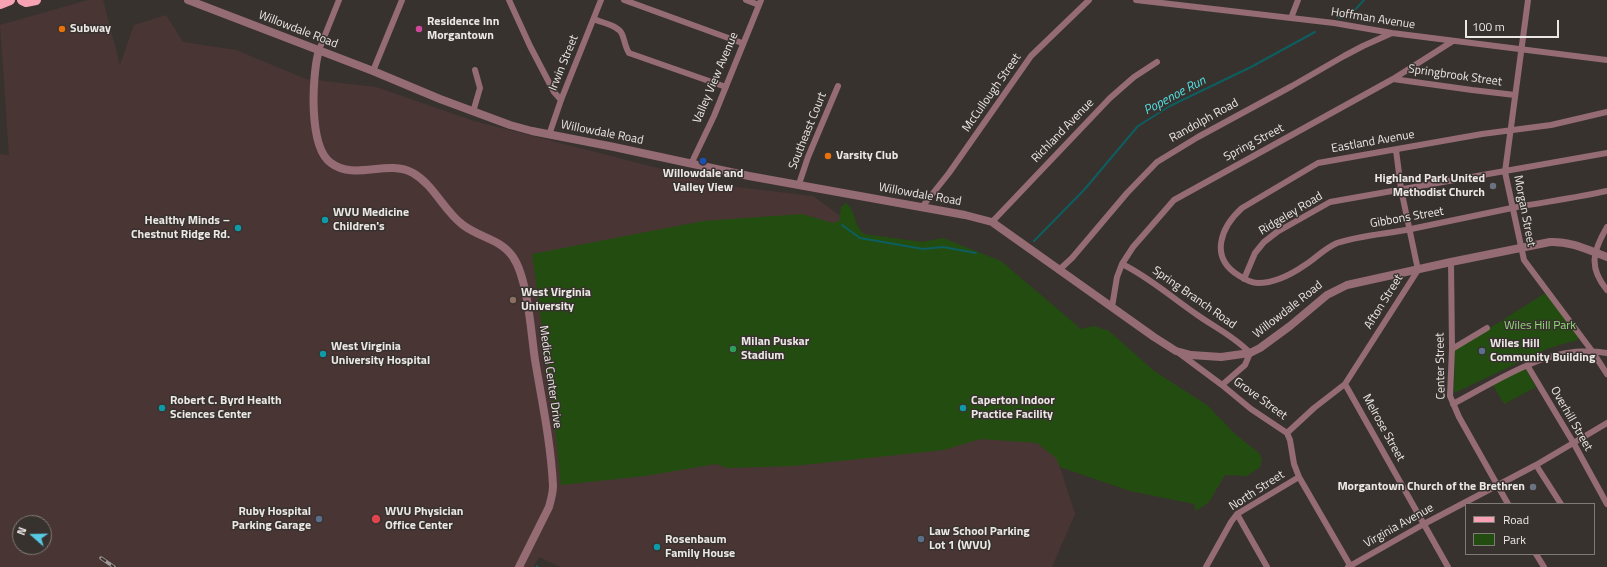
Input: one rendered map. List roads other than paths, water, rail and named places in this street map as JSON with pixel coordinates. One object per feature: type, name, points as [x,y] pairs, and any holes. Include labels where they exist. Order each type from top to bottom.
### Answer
[{"type":"main road","points":[[0,4],[10,0]]},
{"type":"main road","points":[[22,0],[26,2],[36,0]]},
{"type":"street","name":"Willowdale Road","points":[[188,0],[373,71],[473,112],[510,125],[549,136],[606,145],[749,176],[965,215],[992,222],[1112,306],[1154,338],[1176,351],[1203,357],[1221,357],[1250,353],[1260,348],[1290,326],[1327,295],[1336,289],[1353,284],[1451,262],[1561,241],[1607,257]]},
{"type":"street","points":[[319,50],[339,0]]},
{"type":"street","points":[[373,71],[402,0]]},
{"type":"street","points":[[509,0],[530,46],[554,92],[561,100]]},
{"type":"street","name":"Irwin Street","points":[[549,136],[561,100],[601,0]]},
{"type":"street","points":[[624,0],[742,43]]},
{"type":"street","points":[[746,0],[760,2]]},
{"type":"street","name":"McCullough Street","points":[[922,207],[949,173],[1031,56],[1089,0]]},
{"type":"street","name":"Hoffman Avenue","points":[[1136,0],[1334,23],[1392,33],[1607,60]]},
{"type":"street","points":[[1190,7],[1194,0]]},
{"type":"street","points":[[1291,18],[1298,0]]},
{"type":"street","name":"Morgan Street","points":[[1528,0],[1505,172],[1512,208],[1517,224],[1520,248],[1524,260],[1592,351],[1607,374]]},
{"type":"street","name":"Valley View Avenue","points":[[691,164],[714,116],[742,43],[760,2]]},
{"type":"street","points":[[594,19],[617,28],[622,33],[626,49],[629,53],[726,87]]},
{"type":"street","name":"Randolph Road","points":[[1059,270],[1072,258],[1122,199],[1157,162],[1198,137],[1298,83],[1344,56],[1392,33]]},
{"type":"street","name":"Spring Street","points":[[1112,306],[1117,277],[1122,264],[1133,247],[1174,200],[1393,79],[1453,41]]},
{"type":"street","name":"Medical Center Drive","points":[[319,50],[315,63],[316,134],[322,153],[331,163],[354,171],[393,167],[412,173],[420,179],[462,225],[492,239],[508,250],[519,269],[524,287],[553,487],[549,507],[519,567]]},
{"type":"street","name":"Richland Avenue","points":[[992,222],[1110,98],[1134,77],[1157,62]]},
{"type":"street","points":[[473,112],[480,88],[475,70]]},
{"type":"street","name":"Springbrook Street","points":[[1393,79],[1515,95]]},
{"type":"street","name":"Southeast Court","points":[[799,184],[808,157],[838,86]]},
{"type":"street","name":"Eastland Avenue","points":[[1244,279],[1234,273],[1224,262],[1220,253],[1220,243],[1232,217],[1242,208],[1318,163],[1510,130],[1551,125],[1607,112]]},
{"type":"street","name":"Afton Street","points":[[1287,433],[1314,408],[1345,384],[1418,270],[1401,189],[1396,150]]},
{"type":"street","name":"Ridgeley Road","points":[[1244,279],[1255,253],[1264,242],[1317,208],[1330,202],[1339,199],[1505,172],[1607,153]]},
{"type":"street","name":"Gibbons Street","points":[[1244,279],[1256,283],[1268,282],[1305,266],[1320,253],[1335,244],[1350,239],[1607,191]]},
{"type":"street","points":[[1607,227],[1594,252],[1594,266],[1598,277],[1607,290]]},
{"type":"street","name":"Center Street","points":[[1451,262],[1452,349],[1450,396],[1452,404],[1507,503]]},
{"type":"street","name":"Spring Branch Road","points":[[1122,264],[1153,282],[1188,309],[1238,342],[1250,353]]},
{"type":"street","points":[[1452,349],[1487,328]]},
{"type":"street","name":"Grove Street","points":[[1176,351],[1222,385],[1251,409],[1287,433],[1290,440],[1294,464],[1299,477],[1350,567]]},
{"type":"street","points":[[1452,404],[1527,365],[1551,356],[1592,351],[1607,353]]},
{"type":"street","points":[[1222,385],[1245,365],[1250,353]]},
{"type":"street","name":"Overhill Street","points":[[1527,365],[1573,442],[1607,504]]},
{"type":"street","name":"Melrose Street","points":[[1345,384],[1448,567]]},
{"type":"street","name":"Virginia Avenue","points":[[1350,567],[1424,524],[1536,465],[1607,423]]},
{"type":"street","points":[[1536,465],[1560,503]]},
{"type":"street","name":"North Street","points":[[1206,567],[1237,514],[1299,477]]},
{"type":"street","points":[[1237,514],[1266,567]]},
{"type":"street","points":[[1537,555],[1544,567]]},
{"type":"waterway","name":"Popenoe Run","points":[[1339,18],[1354,11],[1364,0]]},
{"type":"waterway","name":"Popenoe Run","points":[[1034,241],[1084,190],[1138,126],[1170,106],[1251,67],[1315,32]]},
{"type":"waterway","name":"Popenoe Run","points":[[842,225],[860,238],[923,249],[943,247],[976,253]]},
{"type":"railway","points":[[101,558],[114,567]]},
{"type":"place","name":"Subway","points":[[62,29]]},
{"type":"place","name":"Residence Inn Morgantown","points":[[419,29]]},
{"type":"place","name":"Varsity Club","points":[[828,156]]},
{"type":"place","name":"Willowdale and Valley View","points":[[703,161]]},
{"type":"place","name":"Highland Park United Methodist Church","points":[[1493,186]]},
{"type":"place","name":"WVU Medicine Children's","points":[[325,220]]},
{"type":"place","name":"Healthy Minds – Chestnut Ridge Rd.","points":[[238,228]]},
{"type":"place","name":"West Virginia University","points":[[513,300]]},
{"type":"place","name":"Milan Puskar Stadium","points":[[733,349]]},
{"type":"place","name":"Wiles Hill Community Building","points":[[1482,351]]},
{"type":"place","name":"West Virginia University Hospital","points":[[323,354]]},
{"type":"place","name":"Robert C. Byrd Health Sciences Center","points":[[162,408]]},
{"type":"place","name":"Caperton Indoor Practice Facility","points":[[963,408]]},
{"type":"place","name":"Morgantown Church of the Brethren","points":[[1533,487]]},
{"type":"place","name":"Ruby Hospital Parking Garage","points":[[319,519]]},
{"type":"place","name":"WVU Physician Office Center","points":[[376,519]]},
{"type":"place","name":"Law School Parking Lot 1 (WVU)","points":[[921,539]]},
{"type":"place","name":"Rosenbaum Family House","points":[[657,547]]},
{"type":"park label","name":"Wiles Hill Park","points":[[1540,326]]}]
